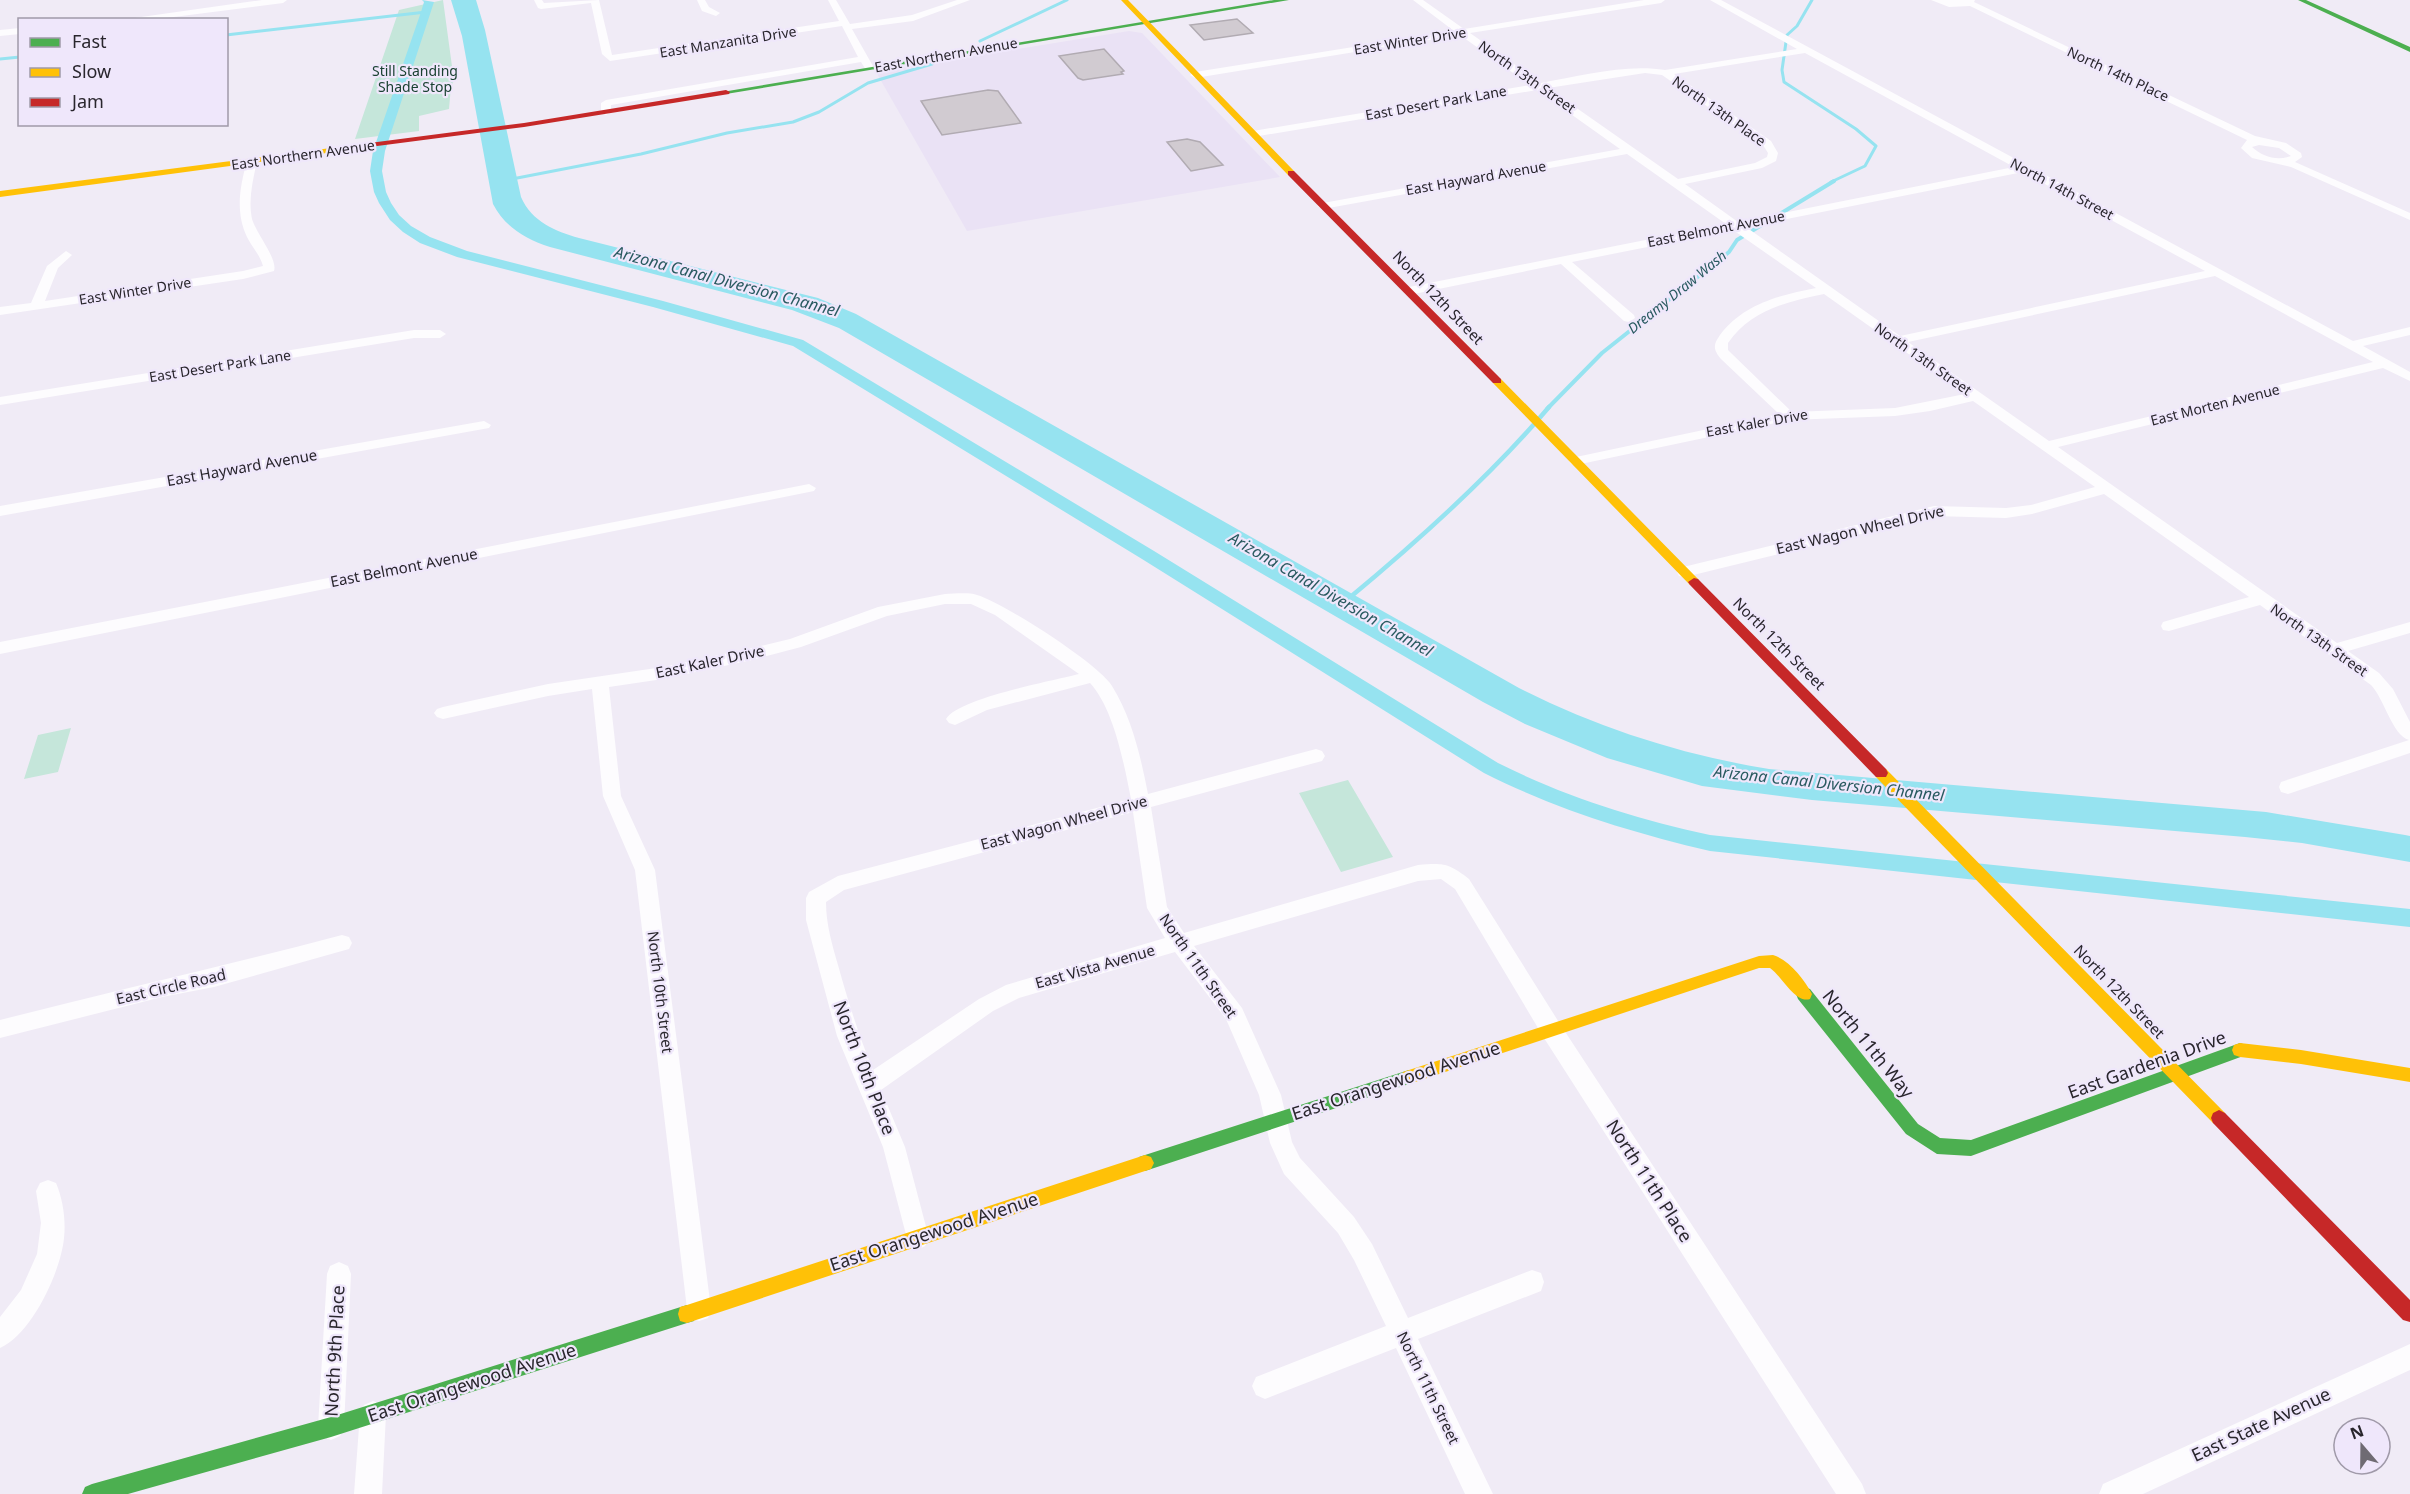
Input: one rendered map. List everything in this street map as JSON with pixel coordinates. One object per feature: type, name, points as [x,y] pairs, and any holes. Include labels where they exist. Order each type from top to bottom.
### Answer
[{"type":"street","points":[[140,18],[283,0]]},
{"type":"street","points":[[539,3],[593,0]]},
{"type":"street","name":"East Manzanita Drive","points":[[593,0],[610,58],[906,19],[966,0]]},
{"type":"street","points":[[701,0],[705,9],[716,13]]},
{"type":"street","points":[[832,0],[867,64]]},
{"type":"street","name":"North 12th Street","points":[[1124,0],[1323,206],[1685,572],[2410,1313]]},
{"type":"street","name":"North 13th Street","points":[[1417,0],[2381,684],[2402,726],[2410,734]]},
{"type":"street","name":"East Winter Drive","points":[[1195,75],[1661,0]]},
{"type":"street","name":"North 14th Street","points":[[1714,0],[2410,377]]},
{"type":"street","name":"North 14th Place","points":[[1935,0],[1955,5],[2241,140],[2251,153],[2295,165],[2367,200],[2410,217]]},
{"type":"street","points":[[2301,0],[2410,50]]},
{"type":"street","name":"East Northern Avenue","points":[[0,194],[515,126],[606,112],[867,64],[902,62],[1276,1]]},
{"type":"street","name":"North 14th Place","points":[[1955,5],[1971,1],[2251,138],[2288,148],[2296,153],[2304,163],[2346,184],[2410,211]]},
{"type":"street","points":[[0,33],[18,31]]},
{"type":"street","name":"East Desert Park Lane","points":[[1253,134],[1635,70],[1660,72],[1805,50]]},
{"type":"street","name":"North 13th Place","points":[[1660,72],[1767,143],[1773,153],[1772,159],[1758,166],[1676,183]]},
{"type":"street","name":"North 14th Place","points":[[2246,145],[2253,142],[2267,142]]},
{"type":"street","name":"East Hayward Avenue","points":[[1323,206],[1630,150]]},
{"type":"street","points":[[2278,161],[2297,157]]},
{"type":"street","name":"East Winter Drive","points":[[0,311],[270,268],[245,216],[243,201],[252,161]]},
{"type":"street","name":"East Belmont Avenue","points":[[1409,291],[2024,168]]},
{"type":"street","points":[[36,306],[53,266],[66,255]]},
{"type":"street","points":[[1563,260],[1629,318]]},
{"type":"street","points":[[1897,340],[2217,272]]},
{"type":"street","points":[[1789,416],[1716,350],[1725,337],[1759,308],[1775,301],[1825,290]]},
{"type":"street","points":[[2351,345],[2410,330]]},
{"type":"street","name":"East Desert Park Lane","points":[[0,401],[414,334],[440,334]]},
{"type":"street","name":"East Morten Avenue","points":[[2046,446],[2385,363]]},
{"type":"street","name":"East Kaler Drive","points":[[1576,461],[1752,422],[1789,416],[1903,411],[1975,396]]},
{"type":"street","name":"East Hayward Avenue","points":[[0,511],[484,425]]},
{"type":"street","name":"East Belmont Avenue","points":[[0,648],[809,488]]},
{"type":"street","name":"East Wagon Wheel Drive","points":[[1685,572],[1934,511],[2006,513],[2032,509],[2106,489]]},
{"type":"street","name":"East Kaler Drive","points":[[443,713],[548,690],[663,673],[752,654],[795,643],[884,611],[920,602],[973,599]]},
{"type":"street","name":"North 11th Street","points":[[973,599],[1001,611],[1094,676],[1105,688],[1129,746],[1141,803],[1157,908],[1167,926],[1234,1014],[1270,1095],[1281,1143],[1292,1166],[1311,1190],[1346,1225],[1363,1252],[1479,1494]]},
{"type":"street","points":[[2169,626],[2261,599]]},
{"type":"street","points":[[2334,650],[2410,627]]},
{"type":"street","points":[[955,720],[981,705],[1094,676]]},
{"type":"street","name":"North 10th Street","points":[[600,682],[612,796],[645,870],[699,1309]]},
{"type":"street","points":[[2288,788],[2410,746]]},
{"type":"street","name":"East Wagon Wheel Drive","points":[[816,898],[838,884],[1316,756]]},
{"type":"street","name":"East Vista Avenue","points":[[870,1085],[986,1005],[1012,991],[1418,873],[1445,871]]},
{"type":"street","name":"North 11th Place","points":[[1445,871],[1462,884],[1552,1030],[1852,1494]]},
{"type":"street","name":"North 10th Place","points":[[816,898],[816,920],[837,999],[848,1036],[894,1147],[917,1238]]},
{"type":"street","name":"East Circle Road","points":[[0,1029],[162,988],[214,978],[342,943]]},
{"type":"street","name":"East Orangewood Avenue","points":[[92,1494],[373,1414],[1759,962],[1773,961]]},
{"type":"street","name":"North 11th Way","points":[[1773,961],[1785,970],[1912,1129],[1937,1146]]},
{"type":"street","name":"East Gardenia Drive","points":[[1937,1146],[1971,1148],[2237,1050],[2301,1057],[2410,1075]]},
{"type":"street","points":[[0,1335],[22,1310],[38,1283],[48,1257],[53,1225],[48,1191]]},
{"type":"street","name":"North 9th Place","points":[[331,1427],[339,1274]]},
{"type":"street","points":[[1265,1386],[1533,1282]]},
{"type":"street","name":"East State Avenue","points":[[2113,1494],[2410,1357]]},
{"type":"street","points":[[368,1494],[373,1414]]},
{"type":"shaded area","points":[[1129,31],[1142,33],[1280,177],[967,231],[876,72]]},
{"type":"green space","name":"Still Standing Shade Stop","points":[[443,0],[454,81],[451,86],[449,109],[419,116],[419,131],[355,139],[399,10]]},
{"type":"green space","points":[[71,728],[58,772],[24,779],[38,735]]},
{"type":"green space","points":[[1348,780],[1393,857],[1341,872],[1299,793]]},
{"type":"water","name":"Arizona Canal Diversion Channel","points":[[451,0],[476,0],[485,30],[521,197],[531,213],[545,224],[579,238],[818,298],[856,314],[1519,688],[1579,716],[1672,748],[1769,769],[2266,812],[2405,835],[2410,836],[2410,862],[2302,843],[1812,800],[1702,786],[1607,758],[1525,724],[1483,702],[839,328],[792,310],[550,247],[517,231],[503,219],[493,204],[462,36]]},
{"type":"building","points":[[1237,19],[1253,33],[1204,40],[1190,25]]},
{"type":"building","points":[[1104,49],[1124,71],[1121,72],[1123,74],[1083,80],[1078,78],[1059,56]]},
{"type":"building","points":[[988,90],[998,91],[1021,123],[942,135],[921,101]]},
{"type":"building","points":[[1187,139],[1200,142],[1223,165],[1191,171],[1167,142]]},
{"type":"waterway","points":[[427,0],[429,2],[426,12],[379,151],[376,171],[380,192],[385,203],[394,217],[407,229],[425,240],[462,254],[658,304],[798,343],[1148,555],[1491,768],[1535,790],[1636,826],[1710,843],[2410,918]]},
{"type":"waterway","points":[[980,41],[1067,0]]},
{"type":"waterway","name":"Dreamy Draw Wash","points":[[1812,0],[1797,26],[1787,35],[1782,70],[1784,82],[1856,129],[1876,146],[1865,166],[1831,182]]},
{"type":"waterway","points":[[228,35],[426,12]]},
{"type":"waterway","points":[[0,59],[18,57]]},
{"type":"waterway","points":[[512,179],[641,154],[727,133],[793,122],[819,112],[868,83],[932,64]]},
{"type":"waterway","name":"Dreamy Draw Wash","points":[[1547,409],[1602,353],[1729,252],[1737,240],[1834,181]]},
{"type":"waterway","name":"Dreamy Draw Wash","points":[[1348,599],[1453,508],[1549,407]]},
{"type":"traffic: fast","points":[[726,92],[1286,0]]},
{"type":"traffic: fast","points":[[2301,0],[2410,50]]},
{"type":"traffic: fast","points":[[1804,994],[1912,1129],[1937,1146],[1971,1148],[2240,1050]]},
{"type":"traffic: fast","points":[[1145,1163],[1409,1077]]},
{"type":"traffic: fast","points":[[92,1494],[331,1427],[687,1314]]},
{"type":"traffic: slow","points":[[1124,0],[1291,173]]},
{"type":"traffic: slow","points":[[0,194],[331,150]]},
{"type":"traffic: slow","points":[[1497,381],[1694,582]]},
{"type":"traffic: slow","points":[[1881,773],[2219,1118]]},
{"type":"traffic: slow","points":[[1409,1077],[1759,962],[1773,961],[1785,970],[1804,994]]},
{"type":"traffic: slow","points":[[2240,1050],[2301,1057],[2410,1075]]},
{"type":"traffic: slow","points":[[687,1314],[1145,1163]]},
{"type":"traffic: jam","points":[[331,150],[524,125],[726,92]]},
{"type":"traffic: jam","points":[[1291,173],[1497,381]]},
{"type":"traffic: jam","points":[[1694,582],[1881,773]]},
{"type":"traffic: jam","points":[[2219,1118],[2410,1313]]}]
